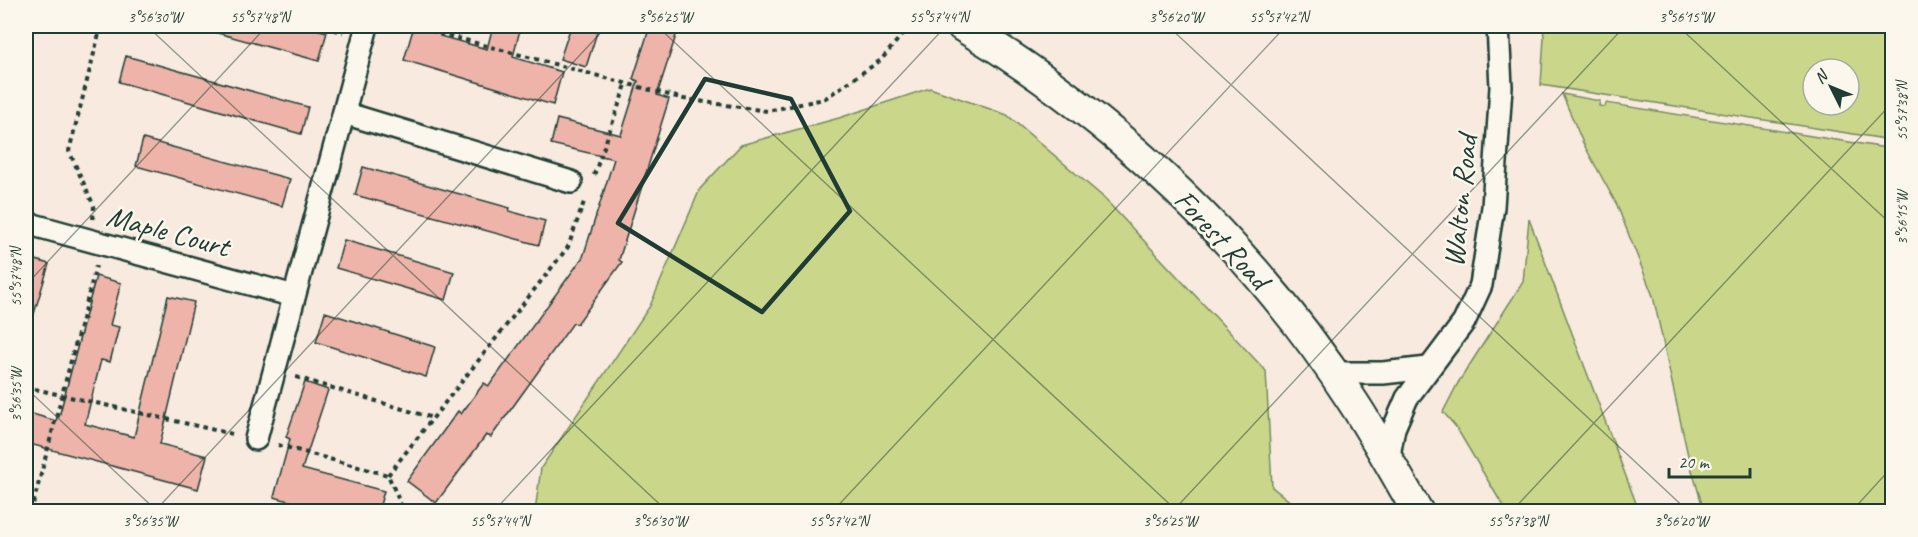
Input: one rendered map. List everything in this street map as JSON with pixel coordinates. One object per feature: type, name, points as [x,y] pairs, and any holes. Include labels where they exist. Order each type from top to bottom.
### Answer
[{"type":"street","points":[[256,439],[367,26]]},
{"type":"street","name":"Forest Road","points":[[962,26],[1031,70],[1077,104],[1159,172],[1218,231],[1265,284],[1333,373],[1353,402],[1418,512]]},
{"type":"street","name":"Walton Road","points":[[1388,461],[1394,428],[1400,411],[1414,386],[1464,322],[1481,285],[1493,207],[1502,87],[1498,26]]},
{"type":"street","points":[[344,113],[583,185]]},
{"type":"street","name":"Maple Court","points":[[26,223],[294,296]]},
{"type":"street","points":[[1333,373],[1376,374],[1428,368]]},
{"type":"path","points":[[90,241],[94,206],[69,151],[101,26]]},
{"type":"path","points":[[412,26],[684,99],[767,111],[824,99],[881,60],[906,30]]},
{"type":"path","points":[[388,475],[568,247],[583,185],[627,82]]},
{"type":"path","points":[[31,512],[95,272]]},
{"type":"path","points":[[274,371],[433,417]]},
{"type":"path","points":[[26,387],[256,439],[388,475]]},
{"type":"path","points":[[388,475],[404,512]]},
{"type":"highlighted area","points":[[705,79],[791,99],[850,211],[762,312],[618,223]]},
{"type":"green space","points":[[1543,26],[1892,26],[1892,140],[1541,85]]},
{"type":"green space","points":[[930,88],[1007,115],[1102,196],[1266,371],[1272,487],[1302,511],[535,511],[541,468],[650,306],[700,189],[741,145],[839,118]]},
{"type":"green space","points":[[1562,94],[1600,101],[1599,106],[1605,107],[1606,103],[1892,149],[1892,511],[1704,511],[1689,460],[1653,296],[1617,205],[1583,143]]},
{"type":"green space","points":[[1529,219],[1639,511],[1506,511],[1456,427],[1443,412],[1458,383],[1523,282]]},
{"type":"building","points":[[215,26],[304,26],[327,32],[319,61],[214,32]]},
{"type":"building","points":[[414,26],[443,26],[440,36],[487,49],[493,26],[521,26],[513,57],[562,72],[553,105],[404,60]]},
{"type":"building","points":[[571,26],[599,26],[586,67],[560,59]]},
{"type":"building","points":[[650,26],[679,26],[657,95],[669,99],[619,260],[622,262],[577,324],[573,323],[491,437],[486,435],[436,503],[407,481],[458,411],[461,414],[484,383],[489,386],[583,257],[614,159],[551,144],[557,119],[621,135],[638,81],[633,79]]},
{"type":"building","points":[[126,56],[308,107],[301,134],[119,82]]},
{"type":"building","points":[[143,139],[290,179],[282,206],[136,166]]},
{"type":"building","points":[[363,167],[510,208],[509,211],[545,221],[539,245],[355,195]]},
{"type":"building","points":[[344,240],[454,272],[446,300],[336,268]]},
{"type":"building","points":[[26,257],[49,264],[31,324],[26,323]]},
{"type":"building","points":[[96,276],[121,283],[110,325],[119,327],[110,362],[101,360],[85,424],[134,437],[168,296],[194,302],[160,444],[207,456],[198,489],[26,443],[26,412],[56,421],[59,417]]},
{"type":"building","points":[[325,312],[435,347],[426,377],[316,342]]},
{"type":"building","points":[[305,382],[328,390],[302,469],[384,491],[378,512],[329,512],[274,497],[290,439],[286,437]]}]
